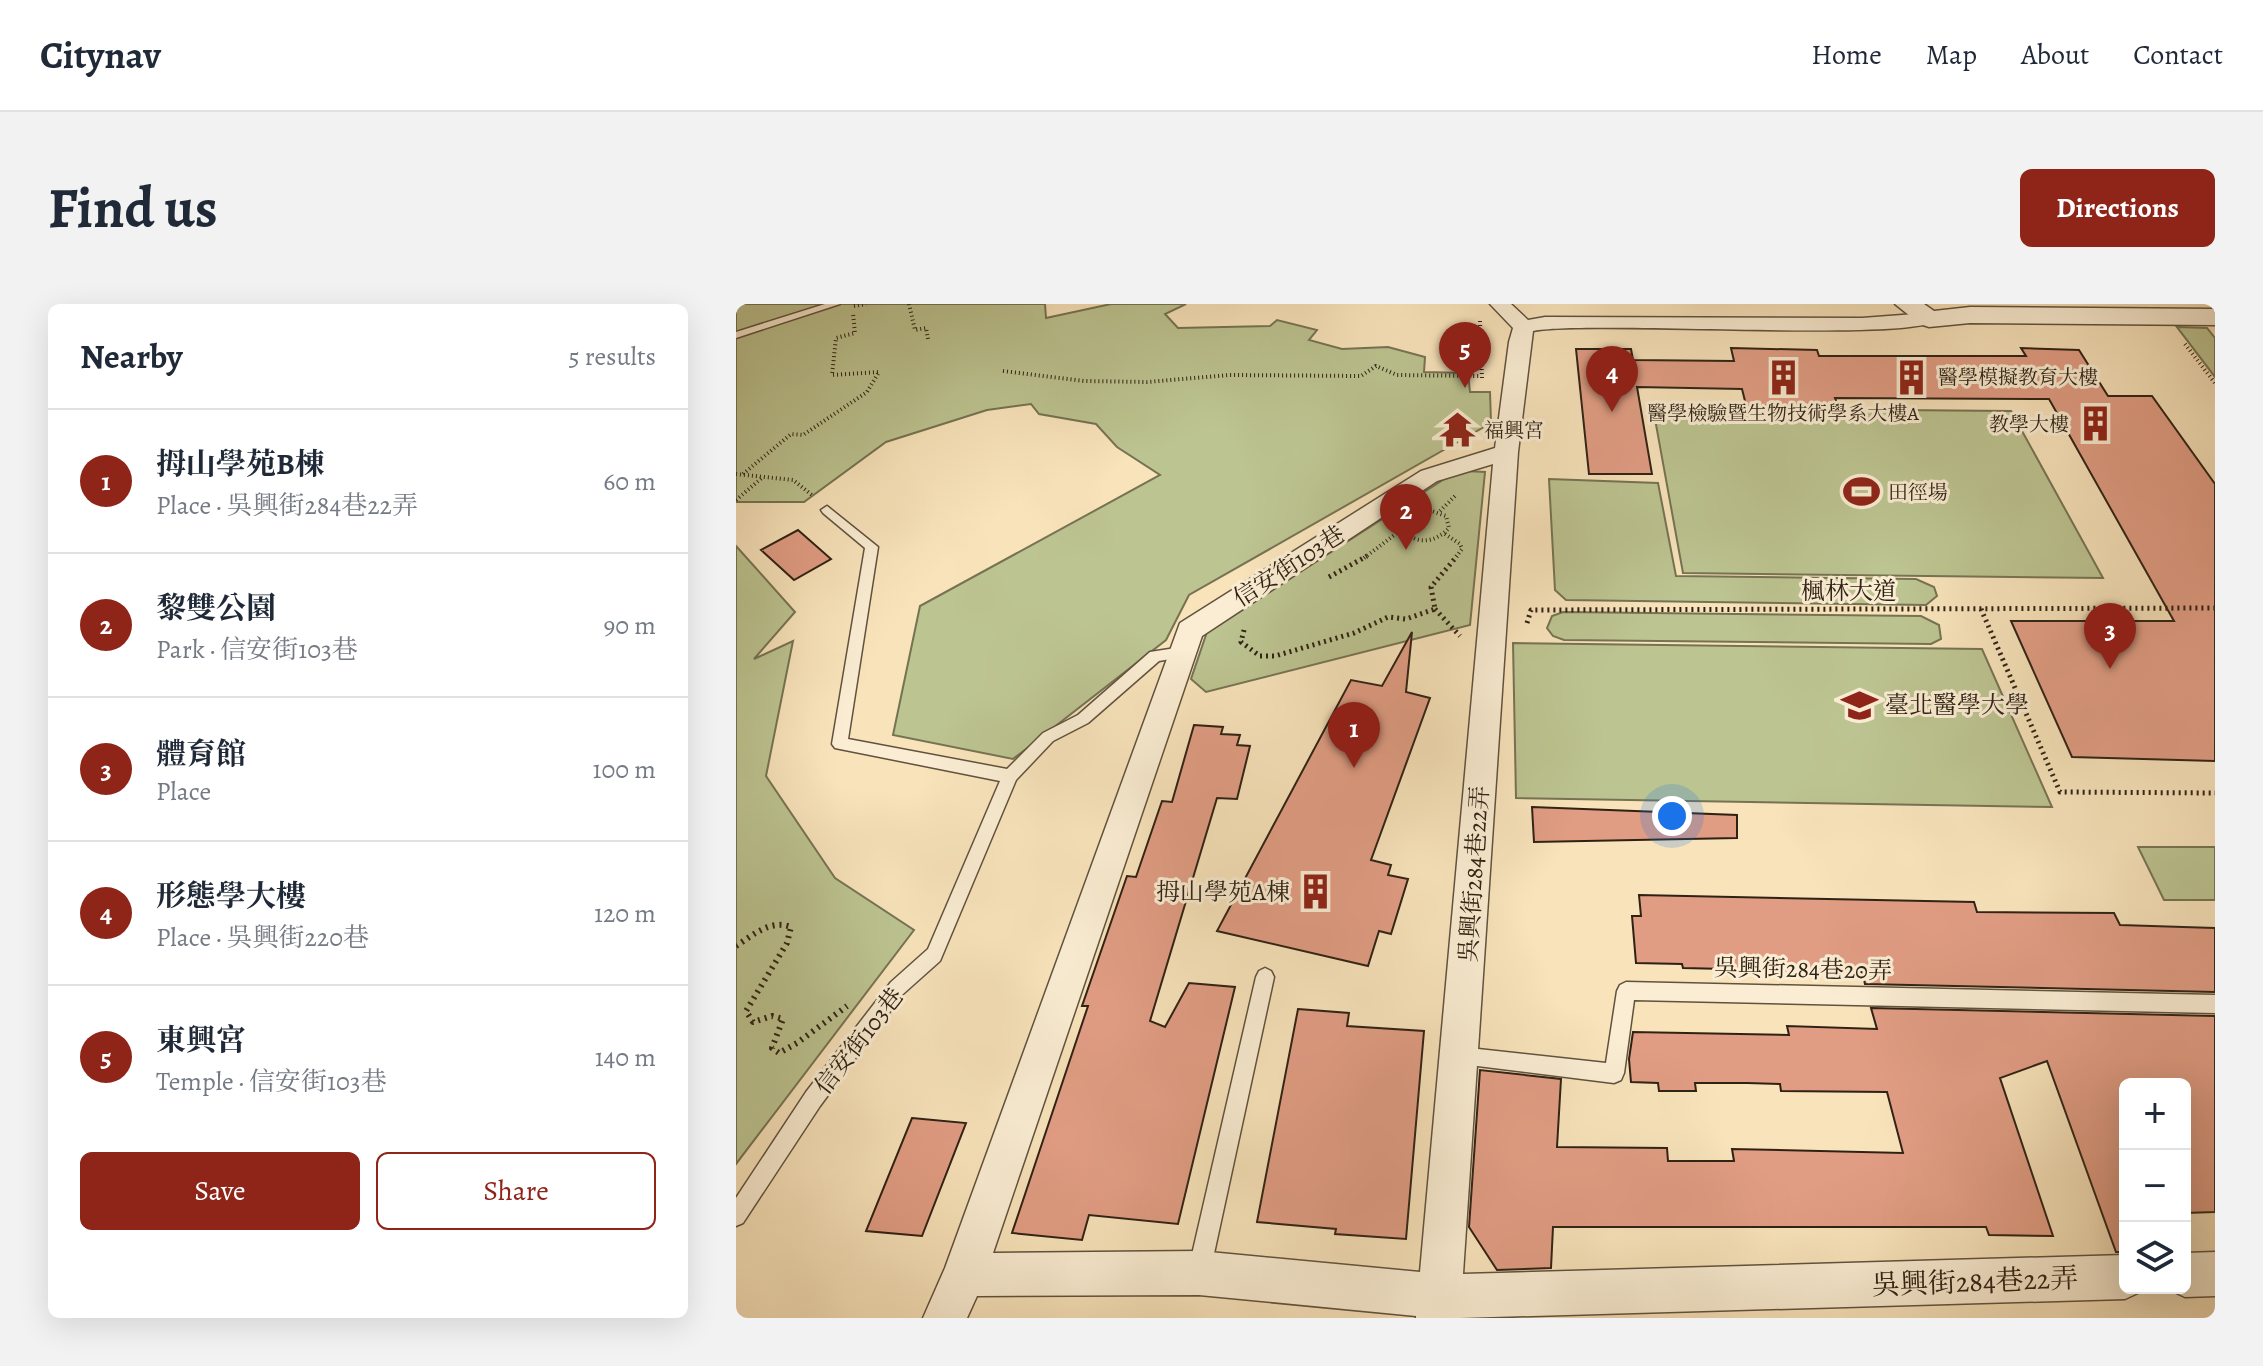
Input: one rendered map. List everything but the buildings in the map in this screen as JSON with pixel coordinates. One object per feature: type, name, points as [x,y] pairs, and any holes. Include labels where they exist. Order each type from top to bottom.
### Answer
[{"type":"street","points":[[1500,304],[1524,327]]},
{"type":"street","points":[[1907,304],[1929,319]]},
{"type":"street","points":[[1524,327],[1545,323],[1862,324],[2038,310],[2165,318],[2215,317]]},
{"type":"street","points":[[1506,452],[1519,342],[1524,327]]},
{"type":"street","name":"信安街103巷","points":[[1182,652],[1190,630],[1429,476],[1506,452]]},
{"type":"street","name":"吳興街284巷22弄","points":[[1439,1307],[1506,452]]},
{"type":"street","points":[[945,1318],[964,1275],[1182,652]]},
{"type":"street","name":"吳興街284巷22弄","points":[[964,1275],[1199,1273],[1439,1307],[2119,1277]]},
{"type":"street","points":[[2191,1275],[2215,1274]]},
{"type":"lane","points":[[736,335],[835,304]]},
{"type":"lane","points":[[827,510],[872,547],[840,744],[1010,776]]},
{"type":"lane","name":"信安街103巷","points":[[736,1216],[813,1099],[897,988],[934,955],[1010,776],[1048,737],[1083,719],[1155,656],[1182,652]]},
{"type":"lane","points":[[1199,1273],[1265,977]]},
{"type":"lane","name":"吳興街284巷20弄","points":[[1460,1056],[1614,1073],[1626,991],[2215,1004]]},
{"type":"path","points":[[743,474],[791,434],[803,435],[867,392],[879,372],[832,375],[836,338],[855,333],[852,304]]},
{"type":"path","points":[[909,304],[915,330],[926,328],[928,339]]},
{"type":"path","points":[[2165,318],[2215,383]]},
{"type":"path","points":[[1003,371],[1084,381],[1147,382],[1230,375],[1361,376],[1376,366],[1397,375],[1481,376]]},
{"type":"path","points":[[736,474],[793,480]]},
{"type":"path","points":[[736,500],[764,477]]},
{"type":"path","points":[[1323,578],[1359,562],[1402,524],[1405,533],[1420,541],[1445,534],[1449,528],[1446,516],[1440,511],[1422,509]]},
{"type":"path","points":[[1247,625],[1241,642],[1248,650],[1260,656],[1275,656],[1354,633],[1388,617],[1406,619],[1435,609],[1431,587],[1462,549],[1460,544],[1445,534]]},
{"type":"path","name":"楓林大道","points":[[1526,625],[1531,610],[2215,608]]},
{"type":"path","points":[[1981,609],[2060,792],[2215,793]]},
{"type":"path","points":[[736,946],[761,929],[781,923],[791,927],[787,943],[746,1011],[753,1022],[772,1016],[783,1019],[772,1048],[779,1053],[792,1049],[832,1012],[897,988]]},
{"type":"green space","points":[[736,304],[1045,304],[1046,318],[1111,304],[1186,304],[1165,314],[1178,328],[1270,326],[1277,320],[1317,330],[1309,340],[1342,349],[1388,347],[1425,357],[1424,372],[1468,373],[1470,392],[1490,392],[1491,423],[1189,595],[1166,640],[1013,759],[893,735],[920,606],[1160,475],[1117,447],[1096,424],[1039,414],[1031,404],[987,410],[886,442],[804,502],[736,502]]},
{"type":"green space","points":[[2177,327],[2207,328],[2215,338],[2215,377]]},
{"type":"green space","name":"田徑場","points":[[1653,408],[2011,411],[2103,578],[1683,573]]},
{"type":"green space","points":[[1465,471],[1485,472],[1470,625],[1206,692],[1191,679],[1207,632],[1449,476]]},
{"type":"green space","points":[[1549,479],[1658,483],[1676,576],[1916,579],[1934,587],[1937,596],[1926,605],[1566,600],[1555,590]]},
{"type":"green space","points":[[736,546],[795,612],[754,659],[793,641],[766,776],[835,878],[914,930],[736,1164]]},
{"type":"green space","points":[[1563,612],[1921,616],[1939,625],[1941,639],[1931,644],[1564,640],[1553,636],[1547,628],[1552,616]]},
{"type":"green space","points":[[1513,643],[1982,649],[2052,807],[1516,798]]},
{"type":"green space","points":[[2138,847],[2215,847],[2215,900],[2164,900]]},
{"type":"place","name":"醫學模擬教育大樓","points":[[1912,377]]},
{"type":"place","name":"醫學檢驗暨生物技術學系大樓A","points":[[1783,378]]},
{"type":"place","name":"東興宮","points":[[1465,388]]},
{"type":"place","name":"形態學大樓","points":[[1612,412]]},
{"type":"place","name":"教學大樓","points":[[2095,424]]},
{"type":"place","name":"福興宮","points":[[1458,430]]},
{"type":"place","name":"田徑場","points":[[1862,492]]},
{"type":"place","name":"黎雙公園","points":[[1406,550]]},
{"type":"place","name":"體育館","points":[[2110,669]]},
{"type":"place","name":"臺北醫學大學","points":[[1859,705]]},
{"type":"place","name":"拇山學苑B棟","points":[[1354,768]]},
{"type":"place","name":"拇山學苑A棟","points":[[1316,892]]}]
